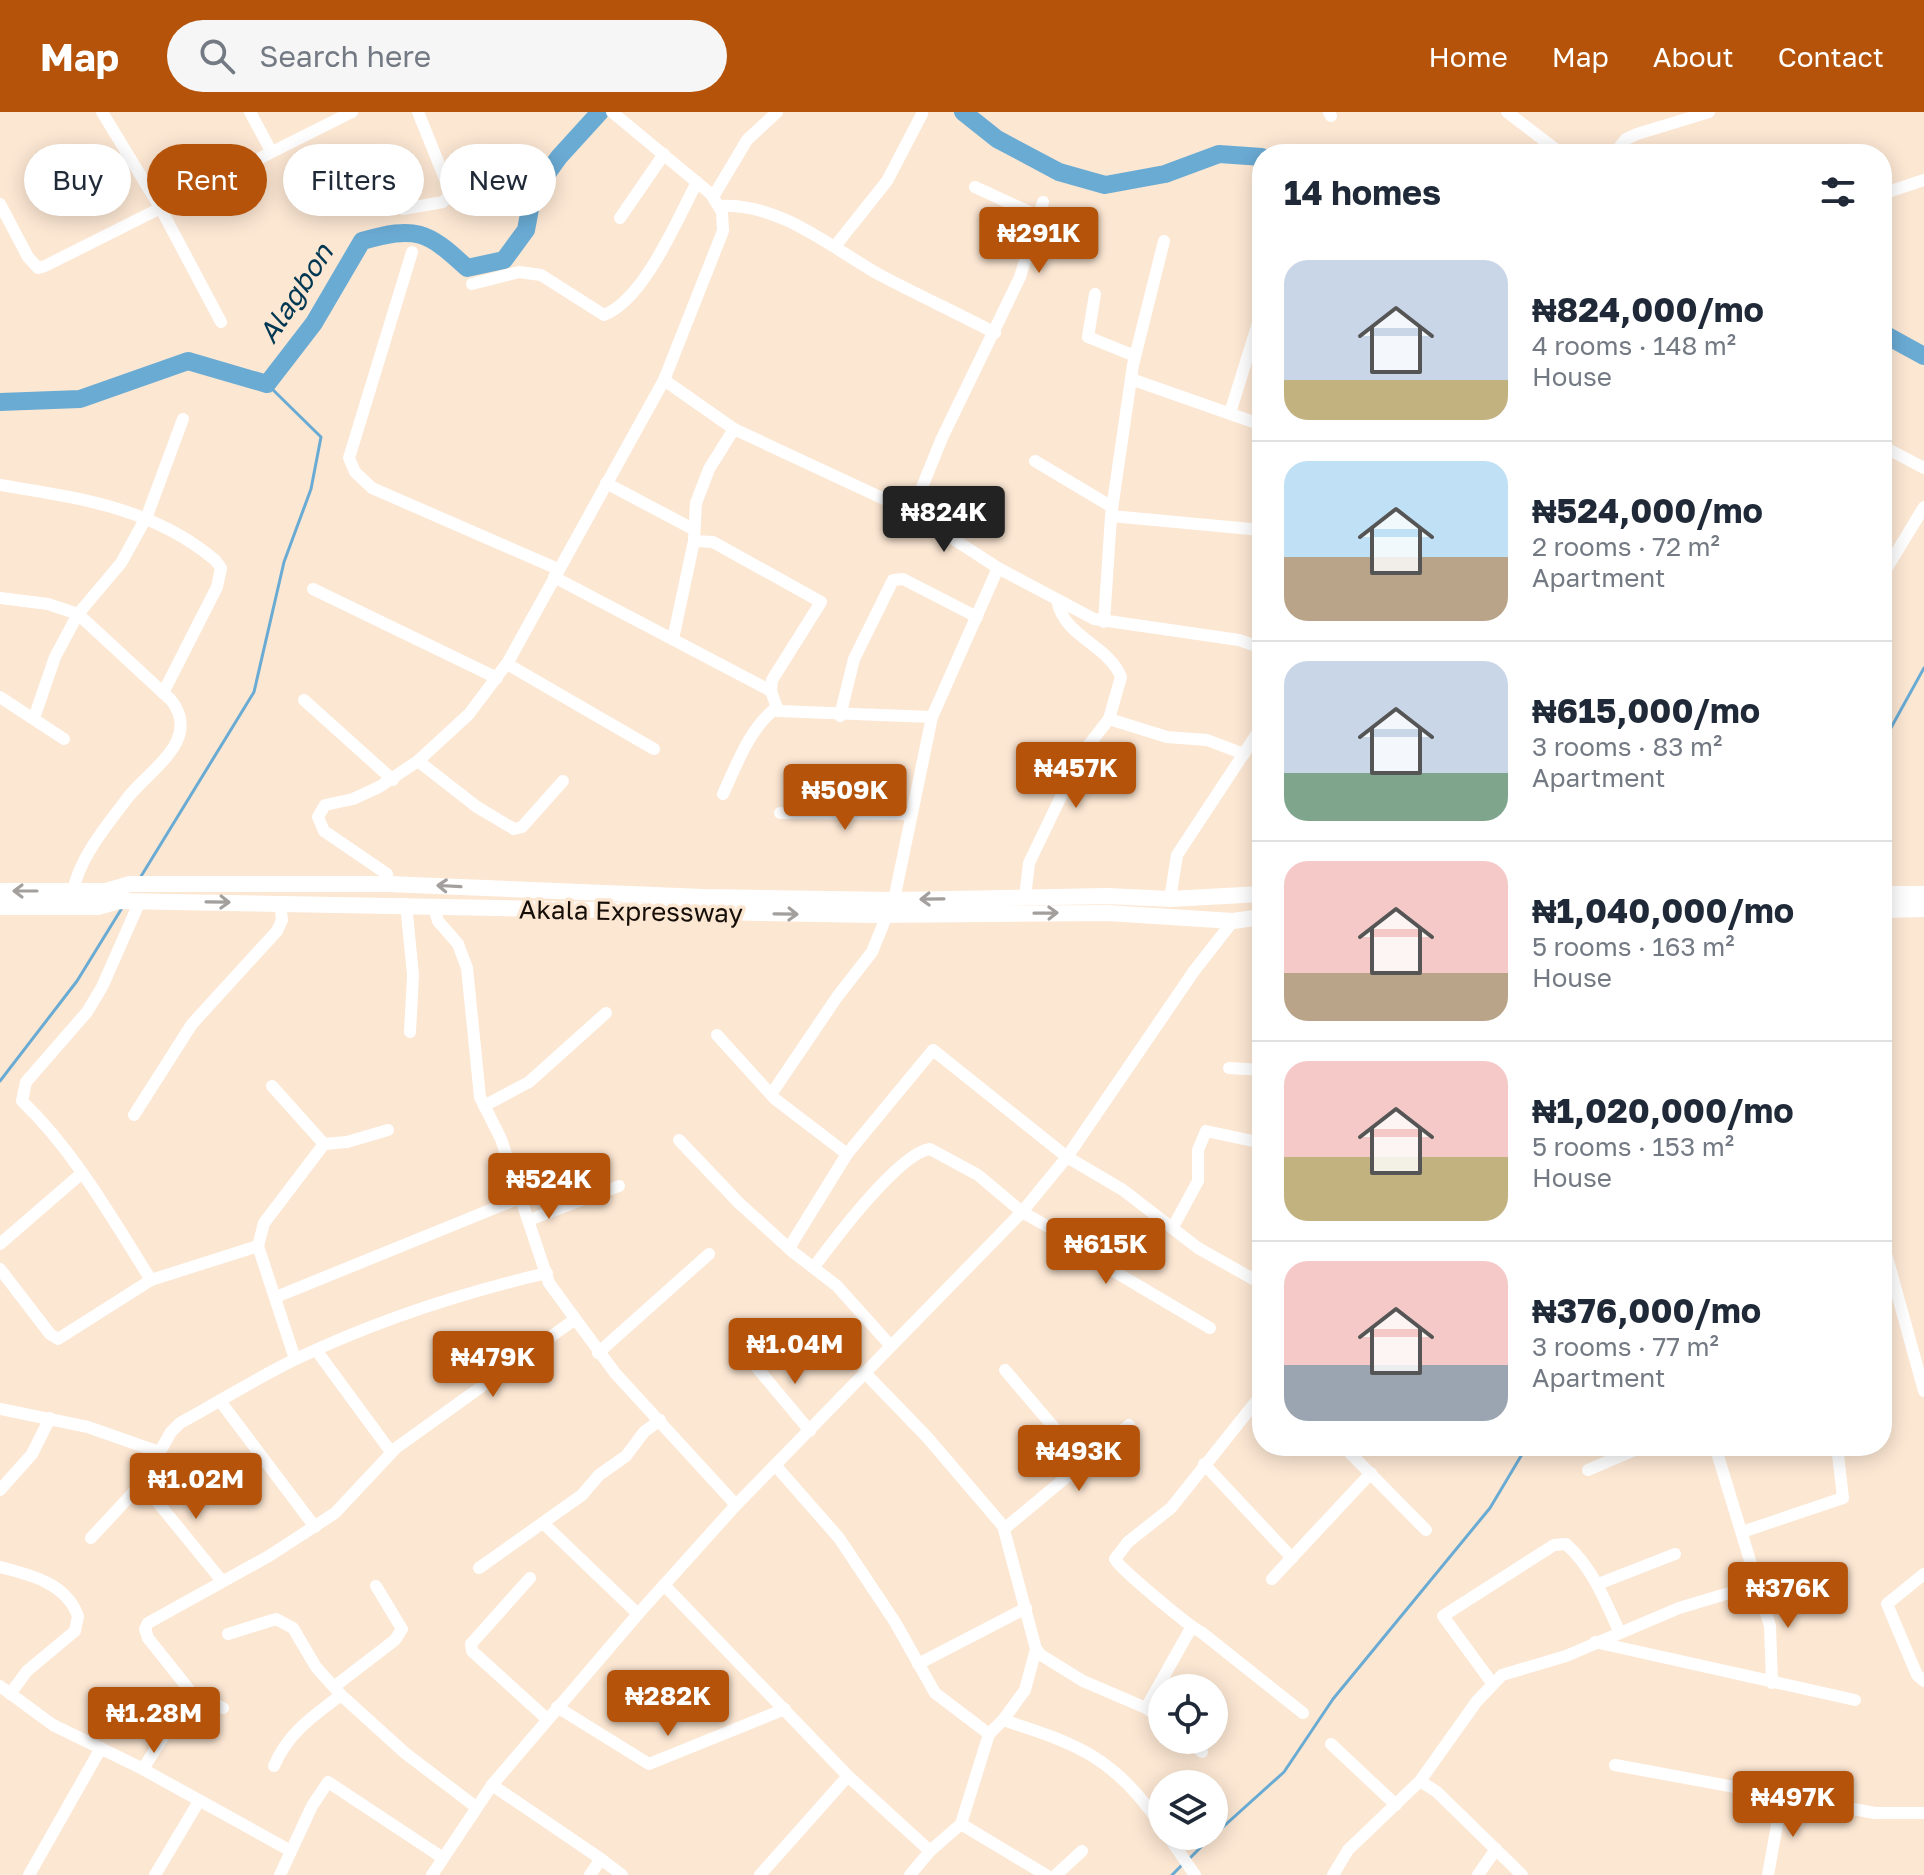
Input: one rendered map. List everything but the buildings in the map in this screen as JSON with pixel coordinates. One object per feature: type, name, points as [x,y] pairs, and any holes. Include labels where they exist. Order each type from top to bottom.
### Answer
[{"type":"main road","name":"Akala Expressway","points":[[0,904],[73,891],[106,891],[130,884],[388,884],[890,907],[1025,897],[1107,904],[1233,921],[1252,918]]},
{"type":"main road","points":[[495,908],[498,889]]},
{"type":"main road","name":"Akala Expressway","points":[[0,904],[98,907],[119,901],[140,901],[495,908],[890,907],[1107,904],[1252,893]]},
{"type":"main road","points":[[1892,894],[1924,894]]},
{"type":"main road","points":[[1892,910],[1924,909]]},
{"type":"street","points":[[102,112],[147,186]]},
{"type":"street","points":[[250,112],[271,151]]},
{"type":"street","points":[[267,153],[352,112]]},
{"type":"street","points":[[418,112],[451,194],[443,202],[424,205]]},
{"type":"street","points":[[388,884],[387,874],[332,839],[318,817],[325,805],[353,799],[393,780],[418,761],[458,727],[507,664],[664,380],[723,231],[716,202],[697,182],[612,112]]},
{"type":"street","points":[[716,202],[747,140],[777,112]]},
{"type":"street","points":[[1507,112],[1549,144]]},
{"type":"street","points":[[1622,144],[1637,134],[1709,112]]},
{"type":"street","points":[[836,245],[887,181],[922,114]]},
{"type":"street","points":[[620,218],[664,154]]},
{"type":"street","points":[[1892,191],[1924,180]]},
{"type":"street","points":[[472,284],[529,272],[541,275],[604,315],[611,312],[632,293],[678,223],[697,182]]},
{"type":"street","points":[[975,187],[1038,216]]},
{"type":"street","points":[[716,202],[749,207],[815,233],[880,275],[995,333]]},
{"type":"street","points":[[912,512],[942,438],[1020,277],[1043,202]]},
{"type":"street","points":[[0,204],[28,257],[38,268],[147,216]]},
{"type":"street","points":[[165,216],[221,322]]},
{"type":"street","points":[[1104,622],[1112,511],[1131,379],[1164,241]]},
{"type":"street","points":[[412,252],[349,458],[355,472],[372,488],[556,573],[771,691]]},
{"type":"street","points":[[1095,294],[1088,337],[1135,356]]},
{"type":"street","points":[[1230,413],[1252,342]]},
{"type":"street","points":[[1131,379],[1252,421]]},
{"type":"street","points":[[664,380],[734,429],[912,512],[998,568],[1104,622],[1252,643]]},
{"type":"street","points":[[34,718],[55,657],[78,614],[121,563],[147,516],[183,419]]},
{"type":"street","points":[[673,639],[694,535],[696,503],[709,469],[734,429]]},
{"type":"street","points":[[1892,451],[1924,468]]},
{"type":"street","points":[[1035,461],[1112,511],[1252,529]]},
{"type":"street","points":[[606,483],[694,535],[713,542],[821,602],[772,680],[771,691],[781,712],[932,717]]},
{"type":"street","points":[[0,485],[77,497],[147,516],[202,548],[221,568],[217,587],[163,693]]},
{"type":"street","points":[[1892,560],[1923,511]]},
{"type":"street","points":[[772,1093],[837,997],[872,952],[890,907],[932,717],[998,568]]},
{"type":"street","points":[[840,716],[854,659],[893,580],[903,579],[977,617]]},
{"type":"street","points":[[313,589],[497,678]]},
{"type":"street","points":[[0,598],[48,604],[78,614],[163,693],[181,718],[177,741],[165,761],[131,794],[100,836],[79,868],[73,891]]},
{"type":"street","points":[[1025,897],[1025,880],[1035,849],[1081,755],[1109,719],[1121,677],[1118,670],[1063,620],[1057,600]]},
{"type":"street","points":[[507,664],[654,749]]},
{"type":"street","points":[[304,700],[393,780]]},
{"type":"street","points":[[3,703],[34,718],[64,739]]},
{"type":"street","points":[[723,794],[749,738],[763,718],[777,707]]},
{"type":"street","points":[[1109,719],[1167,737],[1207,740],[1244,754]]},
{"type":"street","points":[[1170,899],[1177,855],[1252,742]]},
{"type":"street","points":[[418,761],[477,807],[514,829],[522,827],[563,781]]},
{"type":"street","points":[[780,813],[910,814]]},
{"type":"street","points":[[140,901],[94,1000],[26,1082],[22,1101],[42,1120],[82,1173],[151,1280]]},
{"type":"street","points":[[134,1115],[192,1024],[277,931],[282,920],[280,902]]},
{"type":"street","points":[[406,904],[413,975],[410,1032]]},
{"type":"street","points":[[433,905],[438,921],[458,944],[467,968],[484,1106],[501,1139],[547,1273],[574,1320],[598,1353],[736,1505]]},
{"type":"street","points":[[432,1875],[492,1785],[638,1614],[736,1505],[1022,1212],[1067,1157],[1194,971],[1233,921]]},
{"type":"street","points":[[484,1106],[529,1082],[606,1013]]},
{"type":"street","points":[[717,1035],[772,1093],[847,1154]]},
{"type":"street","points":[[789,1248],[847,1154],[933,1050],[1067,1157],[1123,1190],[1198,1248],[1252,1278]]},
{"type":"street","points":[[1229,1068],[1252,1069]]},
{"type":"street","points":[[272,1086],[324,1144]]},
{"type":"street","points":[[295,1359],[258,1246],[264,1223],[324,1144],[347,1142],[388,1130]]},
{"type":"street","points":[[1173,1227],[1198,1181],[1198,1150],[1206,1131],[1252,1141]]},
{"type":"street","points":[[679,1140],[739,1203],[837,1286],[890,1345]]},
{"type":"street","points":[[814,1267],[863,1203],[924,1150],[937,1150],[962,1165],[1022,1212],[1210,1328]]},
{"type":"street","points":[[0,1244],[82,1173]]},
{"type":"street","points":[[529,1220],[619,1186]]},
{"type":"street","points":[[276,1297],[522,1197]]},
{"type":"street","points":[[0,1269],[50,1334],[58,1339],[151,1280],[258,1246]]},
{"type":"street","points":[[598,1353],[709,1254]]},
{"type":"street","points":[[91,1538],[142,1483],[180,1423],[316,1350],[469,1291],[547,1273]]},
{"type":"street","points":[[1892,1292],[1922,1374],[1924,1391]]},
{"type":"street","points":[[223,1708],[191,1692],[145,1629],[148,1623],[315,1527],[366,1482],[391,1452],[574,1320]]},
{"type":"street","points":[[316,1350],[391,1452]]},
{"type":"street","points":[[753,1363],[810,1431]]},
{"type":"street","points":[[1005,1370],[1085,1464]]},
{"type":"street","points":[[866,1374],[927,1437],[1004,1529],[1036,1649],[1041,1655],[1083,1681],[1146,1708],[1191,1628]]},
{"type":"street","points":[[220,1401],[315,1527]]},
{"type":"street","points":[[1252,1406],[1171,1508],[1128,1542],[1115,1559],[1123,1572],[1174,1609],[1191,1628],[1201,1632],[1303,1713]]},
{"type":"street","points":[[0,1409],[50,1418],[159,1452]]},
{"type":"street","points":[[0,1490],[32,1454],[50,1418]]},
{"type":"street","points":[[479,1568],[543,1523],[626,1456],[644,1432],[660,1420]]},
{"type":"street","points":[[1004,1529],[1129,1425]]},
{"type":"street","points":[[1353,1456],[1426,1530]]},
{"type":"street","points":[[1588,1470],[1621,1456]]},
{"type":"street","points":[[1718,1456],[1770,1626],[1772,1683]]},
{"type":"street","points":[[1742,1532],[1843,1498],[1838,1456]]},
{"type":"street","points":[[1204,1464],[1292,1558]]},
{"type":"street","points":[[775,1465],[839,1538],[895,1622],[935,1693],[989,1734]]},
{"type":"street","points":[[1272,1579],[1371,1473]]},
{"type":"street","points":[[142,1483],[222,1581]]},
{"type":"street","points":[[543,1523],[638,1614]]},
{"type":"street","points":[[1492,1683],[1445,1623],[1443,1616],[1449,1609],[1554,1545],[1566,1544],[1572,1549],[1598,1584],[1619,1631]]},
{"type":"street","points":[[1598,1584],[1675,1554]]},
{"type":"street","points":[[0,1567],[40,1578],[60,1590],[78,1616],[75,1631],[5,1690],[53,1725],[143,1769],[291,1851]]},
{"type":"street","points":[[1924,1574],[1887,1604],[1917,1675],[1924,1681]]},
{"type":"street","points":[[530,1578],[471,1644],[472,1651],[547,1719]]},
{"type":"street","points":[[664,1585],[848,1776],[930,1851]]},
{"type":"street","points":[[1333,1875],[1348,1850],[1420,1781],[1492,1683],[1524,1666],[1566,1656],[1619,1631],[1756,1585]]},
{"type":"street","points":[[274,1766],[292,1735],[395,1640],[402,1629],[376,1586]]},
{"type":"street","points":[[918,1664],[1026,1608]]},
{"type":"street","points":[[228,1634],[276,1619],[293,1628],[316,1667],[338,1690],[405,1753],[476,1807]]},
{"type":"street","points":[[1595,1642],[1855,1700]]},
{"type":"street","points":[[910,1875],[930,1851],[961,1824],[989,1734],[1025,1690],[1036,1649]]},
{"type":"street","points":[[143,1769],[191,1692]]},
{"type":"street","points":[[557,1707],[649,1764],[785,1709]]},
{"type":"street","points":[[1003,1720],[1071,1742],[1107,1765],[1148,1806]]},
{"type":"street","points":[[1331,1744],[1396,1805]]},
{"type":"street","points":[[29,1875],[101,1748]]},
{"type":"street","points":[[1615,1765],[1875,1813],[1924,1813]]},
{"type":"street","points":[[760,1875],[848,1776]]},
{"type":"street","points":[[1420,1781],[1437,1792],[1522,1875]]},
{"type":"street","points":[[280,1875],[322,1786],[328,1782],[443,1858]]},
{"type":"street","points":[[492,1785],[622,1875]]},
{"type":"street","points":[[1768,1875],[1782,1797]]},
{"type":"street","points":[[155,1875],[199,1801]]},
{"type":"street","points":[[961,1824],[1046,1875]]},
{"type":"street","points":[[1478,1875],[1496,1849]]},
{"type":"street","points":[[1177,1850],[1193,1872]]},
{"type":"street","points":[[1056,1875],[1082,1851]]},
{"type":"street","points":[[590,1875],[601,1859]]},
{"type":"waterway","name":"Alagbon","points":[[0,402],[80,399],[188,361],[267,384],[314,323],[362,241],[408,233],[430,239],[467,268],[504,260],[526,230],[533,193],[559,157],[600,112]]},
{"type":"waterway","name":"Alagbon","points":[[963,112],[997,139],[1059,172],[1105,185],[1165,174],[1219,154],[1252,156]]},
{"type":"waterway","name":"Alagbon","points":[[1892,338],[1924,356]]},
{"type":"waterway","points":[[140,878],[254,692],[284,562],[311,489],[321,437],[267,384]]},
{"type":"waterway","points":[[1892,726],[1924,668]]},
{"type":"waterway","points":[[0,1081],[77,981],[122,908]]},
{"type":"waterway","points":[[1228,1822],[1284,1772],[1333,1699],[1490,1508],[1521,1456]]},
{"type":"waterway","points":[[1189,1859],[1198,1850]]},
{"type":"waterway","points":[[1172,1875],[1183,1864]]}]
